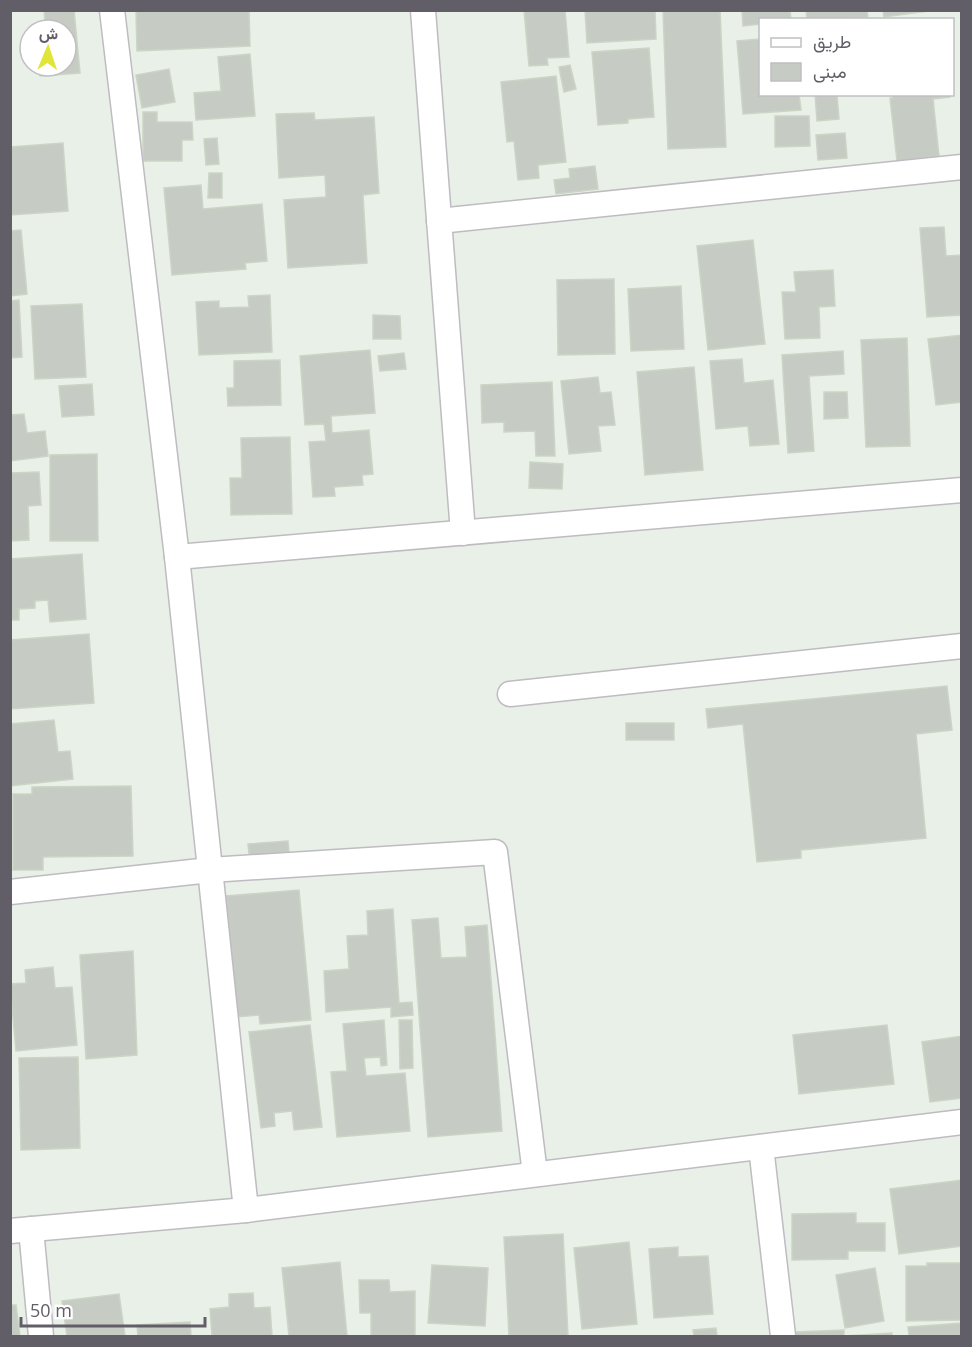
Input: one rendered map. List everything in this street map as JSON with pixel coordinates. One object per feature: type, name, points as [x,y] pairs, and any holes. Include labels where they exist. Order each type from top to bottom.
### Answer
[{"type":"street","points":[[112,10],[177,557],[246,1210]]},
{"type":"street","points":[[423,10],[463,533]]},
{"type":"street","points":[[439,221],[962,167]]},
{"type":"street","points":[[177,557],[962,490]]},
{"type":"street","points":[[510,694],[962,646]]},
{"type":"street","points":[[10,892],[210,870],[495,852],[535,1174]]},
{"type":"street","points":[[41,1336],[21,1230],[246,1210],[962,1122]]},
{"type":"street","points":[[760,1147],[783,1336]]},
{"type":"building","points":[[44,10],[74,10],[75,18],[45,18]]},
{"type":"building","points":[[136,10],[249,10],[250,46],[137,51]]},
{"type":"building","points":[[524,10],[565,10],[569,57],[547,58],[548,65],[529,66]]},
{"type":"building","points":[[585,10],[655,10],[656,39],[587,43]]},
{"type":"building","points":[[663,10],[720,10],[726,147],[668,149]]},
{"type":"building","points":[[742,10],[790,10],[791,18],[759,18],[759,24],[743,26]]},
{"type":"building","points":[[806,10],[867,10],[868,18],[807,18]]},
{"type":"building","points":[[883,10],[936,10],[884,17]]},
{"type":"building","points":[[759,39],[759,96],[799,96],[801,110],[743,114],[737,41]]},
{"type":"building","points":[[649,48],[654,117],[628,119],[628,123],[598,125],[592,52]]},
{"type":"building","points":[[250,54],[255,116],[196,120],[194,93],[221,91],[218,57]]},
{"type":"building","points":[[570,65],[576,89],[564,92],[559,67]]},
{"type":"building","points":[[169,69],[175,102],[142,108],[136,75]]},
{"type":"building","points":[[556,76],[566,162],[538,165],[539,178],[518,180],[514,141],[507,142],[501,82]]},
{"type":"building","points":[[815,96],[837,96],[839,119],[817,121]]},
{"type":"building","points":[[892,96],[950,96],[933,99],[939,156],[897,161],[890,98],[893,98]]},
{"type":"building","points":[[143,112],[157,112],[157,122],[192,122],[193,140],[182,140],[182,161],[143,161]]},
{"type":"building","points":[[314,113],[315,120],[374,117],[379,193],[363,195],[367,263],[288,268],[284,200],[326,197],[325,175],[279,178],[276,114]]},
{"type":"building","points":[[775,116],[809,116],[810,146],[775,147]]},
{"type":"building","points":[[845,133],[847,158],[818,160],[816,135]]},
{"type":"building","points":[[217,138],[219,164],[206,165],[204,139]]},
{"type":"building","points":[[63,143],[68,211],[10,215],[10,147]]},
{"type":"building","points":[[595,166],[598,189],[556,194],[554,180],[570,178],[569,169]]},
{"type":"building","points":[[209,173],[222,173],[222,198],[208,198]]},
{"type":"building","points":[[201,185],[203,209],[262,204],[267,261],[245,263],[246,269],[172,275],[164,188]]},
{"type":"building","points":[[944,227],[946,256],[962,255],[962,315],[927,317],[920,228]]},
{"type":"building","points":[[21,230],[27,294],[10,296],[10,231]]},
{"type":"building","points":[[753,240],[765,344],[708,350],[697,246]]},
{"type":"building","points":[[833,270],[835,306],[819,307],[820,338],[785,339],[782,292],[796,292],[794,272]]},
{"type":"building","points":[[614,279],[615,354],[558,355],[557,280]]},
{"type":"building","points":[[681,286],[684,349],[631,351],[628,289]]},
{"type":"building","points":[[270,295],[272,352],[199,355],[196,302],[219,301],[219,308],[249,307],[248,296]]},
{"type":"building","points":[[19,300],[22,357],[10,358],[10,301]]},
{"type":"building","points":[[82,304],[86,377],[35,379],[31,306]]},
{"type":"building","points":[[373,315],[400,316],[401,339],[373,339]]},
{"type":"building","points":[[962,335],[962,402],[936,405],[928,339]]},
{"type":"building","points":[[907,338],[910,446],[866,447],[861,340]]},
{"type":"building","points":[[370,350],[375,413],[331,416],[332,433],[369,430],[373,474],[362,475],[363,485],[334,487],[335,496],[313,497],[309,442],[326,441],[324,424],[305,425],[300,356]]},
{"type":"building","points":[[843,351],[844,374],[809,376],[814,451],[788,453],[782,355]]},
{"type":"building","points":[[404,353],[406,369],[380,371],[378,356]]},
{"type":"building","points":[[742,359],[744,383],[773,380],[779,444],[750,446],[748,426],[716,429],[710,361]]},
{"type":"building","points":[[280,360],[281,405],[228,406],[227,388],[234,388],[234,361]]},
{"type":"building","points":[[694,367],[703,470],[645,475],[637,372]]},
{"type":"building","points":[[598,377],[600,393],[611,392],[615,425],[598,426],[601,451],[569,454],[561,381]]},
{"type":"building","points":[[552,382],[555,456],[536,456],[535,431],[504,432],[504,422],[482,423],[481,385]]},
{"type":"building","points":[[92,384],[94,415],[62,417],[59,386]]},
{"type":"building","points":[[824,392],[847,392],[848,418],[824,419]]},
{"type":"building","points":[[24,414],[27,433],[45,431],[48,456],[10,461],[10,415]]},
{"type":"building","points":[[290,437],[292,514],[231,515],[230,478],[242,478],[241,438]]},
{"type":"building","points":[[97,454],[98,541],[50,541],[50,455]]},
{"type":"building","points":[[530,462],[563,464],[562,489],[529,488]]},
{"type":"building","points":[[10,466],[11,473],[39,472],[41,505],[28,506],[29,540],[10,541]]},
{"type":"building","points":[[82,554],[86,619],[50,622],[48,600],[35,601],[35,608],[19,609],[19,620],[10,620],[10,559]]},
{"type":"building","points":[[89,634],[94,703],[10,709],[10,640]]},
{"type":"building","points":[[947,686],[952,730],[916,734],[926,838],[801,850],[801,858],[757,862],[743,724],[708,728],[706,709]]},
{"type":"building","points":[[54,720],[58,752],[70,751],[73,779],[10,786],[10,724]]},
{"type":"building","points":[[626,723],[674,723],[674,740],[626,740]]},
{"type":"building","points":[[131,786],[133,856],[43,857],[43,870],[13,870],[13,794],[32,794],[32,787]]},
{"type":"building","points":[[288,841],[290,863],[250,865],[248,844]]},
{"type":"building","points":[[299,890],[311,1020],[260,1024],[259,1015],[236,1017],[226,896]]},
{"type":"building","points":[[393,909],[399,1003],[412,1002],[413,1015],[391,1017],[391,1007],[326,1012],[324,971],[349,969],[347,936],[368,935],[367,911]]},
{"type":"building","points":[[438,918],[441,958],[467,957],[465,927],[487,925],[502,1131],[428,1137],[412,920]]},
{"type":"building","points":[[133,951],[137,1055],[86,1059],[80,955]]},
{"type":"building","points":[[53,967],[55,988],[72,987],[77,1045],[16,1051],[10,984],[26,983],[25,970]]},
{"type":"building","points":[[384,1020],[387,1065],[381,1066],[380,1057],[364,1058],[366,1076],[405,1073],[410,1131],[337,1137],[331,1072],[347,1071],[343,1024]]},
{"type":"building","points":[[399,1020],[412,1020],[413,1068],[400,1069]]},
{"type":"building","points":[[310,1025],[322,1127],[294,1130],[292,1111],[274,1113],[275,1126],[261,1128],[249,1032]]},
{"type":"building","points":[[887,1025],[894,1084],[799,1094],[793,1035]]},
{"type":"building","points":[[962,1036],[962,1098],[930,1102],[922,1042]]},
{"type":"building","points":[[78,1057],[80,1148],[21,1150],[19,1058]]},
{"type":"building","points":[[962,1180],[962,1246],[899,1254],[890,1189]]},
{"type":"building","points":[[856,1213],[856,1223],[885,1223],[885,1251],[848,1251],[848,1259],[792,1260],[792,1214]]},
{"type":"building","points":[[563,1234],[568,1336],[509,1336],[504,1237]]},
{"type":"building","points":[[629,1242],[637,1324],[582,1329],[574,1248]]},
{"type":"building","points":[[678,1247],[678,1257],[708,1256],[713,1314],[654,1318],[649,1249]]},
{"type":"building","points":[[340,1262],[347,1336],[289,1336],[282,1268]]},
{"type":"building","points":[[927,1263],[962,1263],[962,1320],[906,1321],[906,1266],[927,1266]]},
{"type":"building","points":[[432,1265],[488,1268],[485,1326],[428,1323]]},
{"type":"building","points":[[875,1268],[884,1321],[845,1328],[836,1275]]},
{"type":"building","points":[[359,1280],[389,1280],[390,1292],[415,1291],[415,1336],[371,1336],[371,1313],[360,1313]]},
{"type":"building","points":[[253,1293],[254,1308],[270,1307],[272,1336],[212,1336],[210,1309],[229,1307],[229,1294]]},
{"type":"building","points":[[119,1294],[125,1336],[67,1336],[62,1301]]},
{"type":"building","points":[[10,1305],[16,1305],[20,1336],[10,1336]]},
{"type":"building","points":[[190,1322],[191,1336],[138,1336],[137,1325]]},
{"type":"building","points":[[962,1323],[962,1336],[909,1336],[908,1327]]},
{"type":"building","points":[[716,1328],[717,1336],[694,1336],[693,1330]]},
{"type":"building","points":[[844,1330],[844,1336],[796,1336],[795,1332]]},
{"type":"building","points":[[892,1333],[892,1336],[844,1336]]}]
